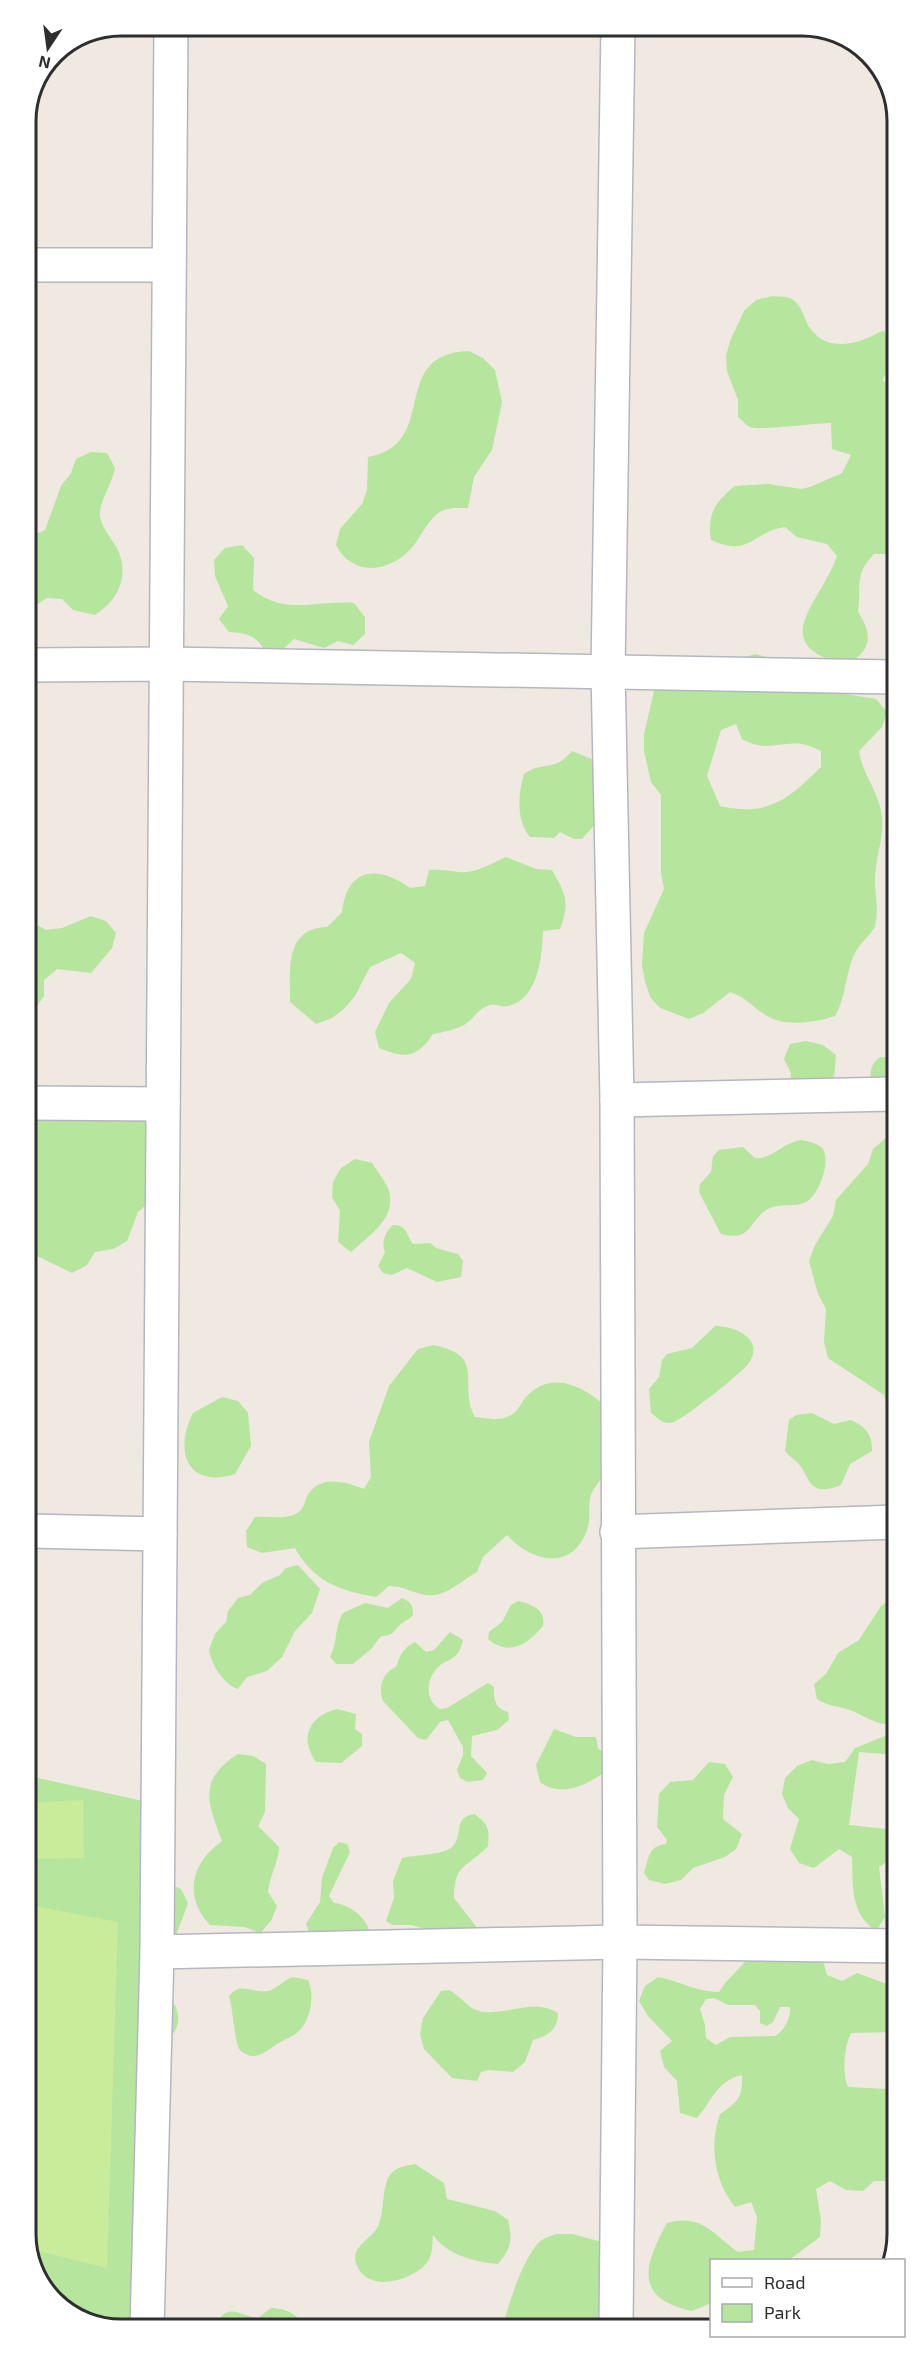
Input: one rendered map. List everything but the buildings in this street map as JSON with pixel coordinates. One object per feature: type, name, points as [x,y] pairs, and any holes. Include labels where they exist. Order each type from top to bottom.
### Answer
[{"type":"street","points":[[147,2319],[157,1952],[171,36]]},
{"type":"street","points":[[616,2319],[620,1942],[617,1100],[608,671],[618,36]]},
{"type":"street","points":[[36,265],[169,265]]},
{"type":"street","points":[[36,665],[166,664],[887,677]]},
{"type":"street","points":[[617,1100],[887,1094]]},
{"type":"street","points":[[36,1103],[163,1104]]},
{"type":"street","points":[[617,1532],[887,1522]]},
{"type":"street","points":[[36,1531],[160,1534]]},
{"type":"street","points":[[157,1952],[620,1942],[887,1946]]},
{"type":"green space","points":[[773,296],[792,299],[801,309],[809,327],[825,341],[834,344],[853,343],[882,331],[887,332],[887,372],[882,381],[887,381],[887,554],[874,554],[863,569],[858,612],[866,629],[867,643],[860,655],[845,665],[821,656],[808,646],[803,634],[811,606],[837,556],[827,544],[797,537],[785,527],[743,545],[724,545],[711,540],[710,523],[714,509],[735,486],[769,484],[801,489],[810,487],[842,473],[851,455],[832,449],[831,423],[755,428],[748,426],[738,417],[738,400],[727,371],[726,356],[730,341],[744,311],[756,300]]},
{"type":"green space","points":[[469,351],[483,358],[495,370],[502,402],[492,450],[474,477],[468,508],[448,509],[437,514],[412,548],[393,562],[384,566],[365,568],[349,561],[336,545],[340,529],[362,504],[367,490],[368,457],[390,449],[403,435],[411,419],[420,382],[429,367],[444,356]]},
{"type":"green space","points":[[91,452],[107,453],[115,468],[101,505],[100,517],[117,548],[121,559],[122,576],[113,598],[95,615],[73,610],[62,599],[47,598],[36,605],[36,534],[45,530],[61,486],[71,473],[76,459]]},
{"type":"green space","points":[[242,545],[254,558],[253,590],[277,603],[289,605],[354,603],[365,617],[365,634],[353,645],[338,641],[324,648],[294,639],[282,650],[267,654],[252,637],[229,632],[219,619],[228,606],[215,576],[214,560],[225,548]]},
{"type":"green space","points":[[755,654],[786,662],[827,691],[876,699],[887,712],[882,727],[859,751],[863,767],[879,803],[882,820],[875,871],[877,908],[875,926],[852,959],[842,1000],[835,1016],[802,1023],[784,1022],[769,1017],[742,997],[730,992],[703,1013],[689,1019],[660,1008],[650,997],[642,965],[644,933],[664,889],[661,873],[661,795],[651,782],[644,751],[644,734],[655,687]],"holes":[[[736,724],[742,739],[762,746],[789,744],[809,746],[821,751],[821,767],[777,803],[752,809],[720,806],[707,776],[721,730]]]},
{"type":"green space","points":[[572,751],[594,760],[598,821],[582,839],[574,839],[560,832],[554,838],[530,837],[520,815],[520,790],[524,774],[560,762]]},
{"type":"green space","points":[[506,857],[536,869],[552,870],[561,886],[566,905],[560,929],[543,931],[537,975],[526,995],[518,1002],[506,1006],[486,1006],[464,1025],[433,1034],[422,1048],[404,1055],[379,1048],[375,1032],[389,1003],[411,979],[415,963],[401,953],[370,967],[355,996],[332,1018],[316,1024],[290,1002],[291,964],[297,942],[313,929],[327,927],[342,912],[350,886],[357,879],[366,874],[375,873],[398,880],[410,888],[425,886],[429,870],[471,871]]},
{"type":"green space","points":[[91,916],[106,921],[116,933],[112,948],[91,973],[57,969],[44,980],[44,996],[36,1008],[36,924],[46,930],[62,928]]},
{"type":"green space","points":[[806,1041],[823,1045],[836,1055],[833,1089],[790,1088],[791,1073],[784,1059],[790,1044]]},
{"type":"green space","points":[[880,1057],[887,1057],[887,1096],[872,1086],[871,1070]]},
{"type":"green space","points":[[131,1099],[151,1125],[150,1201],[138,1212],[127,1241],[113,1249],[95,1252],[87,1265],[72,1273],[36,1255],[36,1115]]},
{"type":"green space","points":[[886,1138],[887,1407],[884,1395],[828,1358],[824,1342],[826,1309],[818,1294],[809,1261],[815,1245],[833,1216],[836,1200],[868,1164],[873,1149]]},
{"type":"green space","points":[[801,1140],[818,1145],[825,1153],[823,1177],[811,1198],[801,1204],[776,1206],[766,1210],[749,1229],[739,1235],[721,1234],[699,1192],[700,1184],[711,1172],[713,1156],[719,1150],[743,1147],[755,1158],[761,1158]]},
{"type":"green space","points":[[355,1159],[372,1163],[388,1188],[390,1201],[385,1219],[351,1252],[338,1242],[340,1211],[332,1197],[333,1182],[341,1168]]},
{"type":"green space","points":[[393,1225],[404,1228],[413,1244],[430,1243],[436,1248],[458,1254],[463,1261],[461,1277],[437,1282],[407,1268],[392,1275],[383,1273],[378,1266],[385,1252],[383,1245],[385,1237]]},
{"type":"green space","points":[[715,1326],[732,1329],[746,1336],[751,1341],[753,1355],[744,1369],[686,1415],[671,1423],[663,1422],[651,1413],[649,1389],[659,1377],[662,1360],[667,1354],[692,1348]]},
{"type":"green space","points":[[433,1345],[450,1350],[466,1363],[470,1404],[475,1417],[495,1419],[507,1417],[517,1410],[529,1394],[550,1383],[561,1383],[582,1389],[610,1411],[607,1464],[591,1494],[587,1530],[572,1552],[561,1557],[539,1556],[528,1552],[507,1535],[483,1557],[477,1572],[451,1589],[430,1595],[389,1586],[376,1597],[339,1588],[329,1583],[310,1569],[295,1548],[262,1553],[247,1547],[246,1531],[255,1517],[291,1516],[302,1508],[309,1493],[321,1484],[342,1482],[364,1489],[371,1477],[369,1442],[389,1386],[418,1349]]},
{"type":"green space","points":[[222,1397],[238,1401],[248,1413],[251,1446],[235,1474],[219,1477],[206,1476],[196,1472],[189,1464],[185,1453],[187,1427],[193,1413]]},
{"type":"green space","points":[[812,1413],[834,1424],[851,1420],[864,1428],[872,1445],[872,1451],[850,1464],[841,1485],[830,1489],[821,1489],[811,1484],[801,1467],[785,1451],[789,1420],[796,1415]]},
{"type":"green space","points":[[298,1565],[320,1589],[312,1613],[295,1631],[282,1657],[267,1671],[247,1677],[238,1689],[233,1687],[219,1673],[210,1656],[209,1650],[215,1634],[226,1622],[228,1611],[238,1598],[250,1595],[262,1583],[280,1575],[286,1568]]},
{"type":"green space","points":[[402,1598],[411,1604],[412,1616],[391,1634],[381,1636],[371,1649],[353,1664],[336,1664],[330,1657],[343,1613],[365,1603],[388,1608]]},
{"type":"green space","points":[[518,1601],[540,1612],[543,1626],[524,1643],[510,1648],[488,1639],[489,1632],[502,1622],[511,1605]]},
{"type":"green space","points":[[887,1602],[887,1724],[878,1723],[850,1710],[829,1705],[817,1699],[814,1684],[826,1674],[838,1653],[859,1640],[881,1606]]},
{"type":"green space","points":[[450,1632],[463,1640],[462,1645],[456,1655],[440,1665],[434,1672],[428,1689],[431,1700],[440,1709],[447,1708],[488,1683],[494,1687],[497,1705],[508,1712],[509,1720],[497,1730],[472,1736],[471,1756],[487,1773],[483,1780],[468,1782],[460,1778],[457,1770],[463,1755],[463,1747],[448,1720],[440,1722],[426,1740],[418,1738],[383,1701],[382,1681],[387,1673],[396,1667],[405,1649],[415,1642],[426,1652],[434,1650]]},
{"type":"green space","points":[[337,1709],[356,1714],[355,1729],[362,1734],[362,1746],[341,1763],[316,1762],[308,1745],[310,1729],[320,1717]]},
{"type":"green space","points":[[554,1729],[576,1737],[596,1737],[598,1749],[609,1754],[605,1772],[574,1788],[557,1789],[540,1782],[536,1765]]},
{"type":"green space","points":[[887,1735],[887,1754],[859,1752],[849,1825],[887,1829],[887,1861],[879,1867],[885,1917],[876,1931],[861,1916],[857,1907],[853,1888],[852,1857],[839,1849],[814,1868],[799,1863],[790,1849],[799,1819],[788,1808],[782,1794],[785,1778],[797,1766],[812,1760],[828,1764],[845,1762],[855,1748]]},
{"type":"green space","points":[[238,1754],[253,1756],[266,1764],[265,1812],[258,1826],[279,1847],[268,1892],[277,1906],[271,1921],[260,1933],[245,1927],[210,1925],[201,1914],[194,1891],[194,1880],[203,1859],[222,1841],[210,1803],[211,1782],[225,1764]]},
{"type":"green space","points":[[709,1762],[725,1764],[733,1777],[724,1795],[723,1819],[742,1834],[736,1849],[725,1857],[693,1868],[681,1880],[665,1884],[649,1880],[644,1873],[650,1854],[656,1847],[666,1844],[667,1840],[657,1827],[659,1794],[670,1782],[693,1780]]},
{"type":"green space","points":[[36,1778],[143,1801],[141,1893],[174,1886],[181,1889],[188,1903],[174,1941],[160,2000],[175,2005],[178,2023],[175,2031],[164,2043],[142,2059],[137,2059],[130,2319],[116,2319],[83,2310],[69,2301],[54,2286],[45,2272],[38,2251],[36,2234]]},
{"type":"green space","points":[[83,1800],[84,1858],[36,1859],[36,1803]]},
{"type":"green space","points":[[474,1814],[487,1827],[488,1846],[459,1872],[454,1898],[478,1929],[475,1936],[451,1937],[411,1925],[393,1925],[386,1921],[394,1898],[393,1881],[402,1858],[448,1850],[455,1843],[463,1819]]},
{"type":"green space","points":[[339,1842],[347,1844],[350,1852],[329,1896],[334,1903],[355,1912],[364,1920],[369,1930],[365,1937],[313,1942],[306,1924],[320,1902],[322,1878],[333,1848]]},
{"type":"green space","points":[[36,1906],[118,1922],[107,2268],[38,2251],[36,2234]]},
{"type":"green space","points":[[750,1955],[823,1961],[827,1975],[842,1981],[857,1973],[887,1984],[887,2032],[851,2033],[845,2052],[844,2068],[848,2087],[887,2089],[887,2181],[874,2181],[863,2191],[846,2190],[830,2181],[816,2189],[821,2221],[820,2237],[790,2259],[710,2259],[710,2303],[692,2311],[660,2298],[652,2289],[649,2266],[667,2223],[679,2221],[698,2223],[706,2227],[738,2252],[754,2250],[757,2217],[751,2202],[735,2207],[722,2186],[714,2150],[720,2114],[738,2098],[742,2089],[742,2075],[721,2086],[697,2118],[680,2113],[677,2081],[664,2067],[660,2051],[672,2041],[648,2016],[639,2001],[645,1986],[658,1977],[703,1990],[719,1992]],"holes":[[[714,1998],[728,2005],[755,2005],[760,2011],[760,2023],[767,2026],[773,2022],[780,2007],[790,2007],[784,2028],[775,2036],[730,2037],[716,2045],[706,2038],[700,2009],[706,1999]]]},
{"type":"green space","points":[[293,1977],[308,1980],[310,1986],[311,2007],[306,2021],[296,2034],[264,2053],[255,2056],[245,2054],[238,2047],[229,1996],[238,1989],[268,1991]]},
{"type":"green space","points":[[449,1990],[479,2011],[493,2012],[539,2007],[558,2013],[558,2019],[548,2034],[533,2040],[525,2062],[513,2072],[489,2070],[481,2072],[477,2081],[452,2078],[424,2049],[420,2034],[423,2018],[441,1991]]},
{"type":"green space","points":[[415,2164],[444,2183],[447,2199],[495,2211],[508,2220],[510,2244],[498,2264],[462,2256],[446,2248],[433,2235],[432,2251],[428,2262],[409,2276],[389,2282],[379,2282],[362,2274],[355,2259],[356,2253],[379,2224],[388,2178],[396,2169]]},
{"type":"green space","points":[[556,2234],[572,2234],[602,2242],[617,2319],[505,2319],[513,2293],[530,2255],[536,2246],[547,2237]]},
{"type":"green space","points":[[271,2308],[281,2309],[299,2319],[219,2319],[228,2312],[258,2318]]}]
